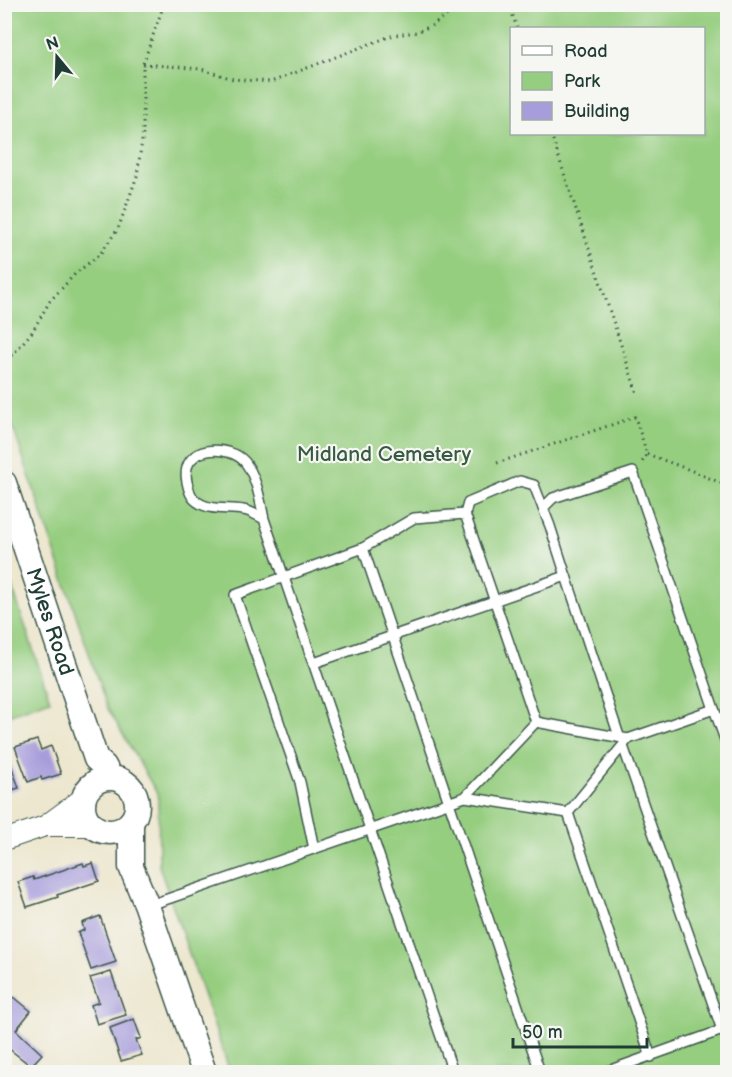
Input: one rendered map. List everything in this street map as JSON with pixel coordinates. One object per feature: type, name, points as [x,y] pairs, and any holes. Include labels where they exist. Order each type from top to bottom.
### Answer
[{"type":"street","name":"Myles Road","points":[[4,483],[95,780],[83,813],[131,867],[147,906],[204,1072]]},
{"type":"street","name":"Myles Road","points":[[95,780],[128,785],[136,796],[137,809],[131,822],[131,867]]},
{"type":"street","points":[[45,826],[95,780]]},
{"type":"street","points":[[4,840],[45,826],[121,830],[131,822]]},
{"type":"lane","points":[[264,519],[246,510],[218,509],[203,505],[193,498],[186,477],[187,465],[194,455],[209,450],[229,453],[244,460],[258,492],[264,519],[453,1072]]},
{"type":"lane","points":[[543,508],[553,498],[633,472],[728,748]]},
{"type":"lane","points":[[536,722],[465,514],[468,503],[520,481],[534,485],[543,508],[725,1029],[605,1072]]},
{"type":"lane","points":[[314,849],[300,782],[235,595],[363,548],[414,518],[465,514]]},
{"type":"lane","points":[[363,548],[540,1072]]},
{"type":"lane","points":[[314,663],[566,576]]},
{"type":"lane","points":[[536,722],[623,740],[714,709]]},
{"type":"lane","points":[[147,906],[465,797],[536,722]]},
{"type":"lane","points":[[568,813],[623,740]]},
{"type":"lane","points":[[465,797],[568,813]]},
{"type":"lane","points":[[568,813],[651,1057]]},
{"type":"path","points":[[4,364],[32,332],[50,301],[75,274],[100,254],[118,229],[137,176],[142,144],[143,64],[164,4]]},
{"type":"path","points":[[143,64],[201,69],[233,79],[271,81],[394,35],[417,32],[433,25],[462,4]]},
{"type":"path","points":[[509,4],[517,27]]},
{"type":"path","points":[[551,135],[638,396]]},
{"type":"path","points":[[497,463],[635,417],[647,454],[645,461],[633,472]]},
{"type":"path","points":[[647,454],[728,486]]},
{"type":"green space","name":"Midland Cemetery","points":[[4,5],[727,5],[727,1072],[230,1072],[159,866],[158,795],[107,707],[5,404]]},
{"type":"green space","points":[[5,566],[50,700],[4,716]]},
{"type":"building","points":[[37,740],[41,750],[51,746],[61,774],[28,782],[15,747]]},
{"type":"building","points":[[4,745],[19,788],[4,792]]},
{"type":"building","points":[[83,863],[84,866],[93,863],[99,881],[27,907],[18,882],[33,877],[34,880]]},
{"type":"building","points":[[100,916],[116,962],[91,970],[78,933],[84,930],[82,923]]},
{"type":"building","points":[[111,972],[126,1015],[97,1024],[91,1005],[99,1002],[90,978]]},
{"type":"building","points":[[14,997],[31,1011],[16,1030],[42,1054],[31,1066],[4,1045],[4,1008]]},
{"type":"building","points":[[134,1019],[141,1038],[136,1040],[142,1055],[121,1061],[110,1028]]}]
